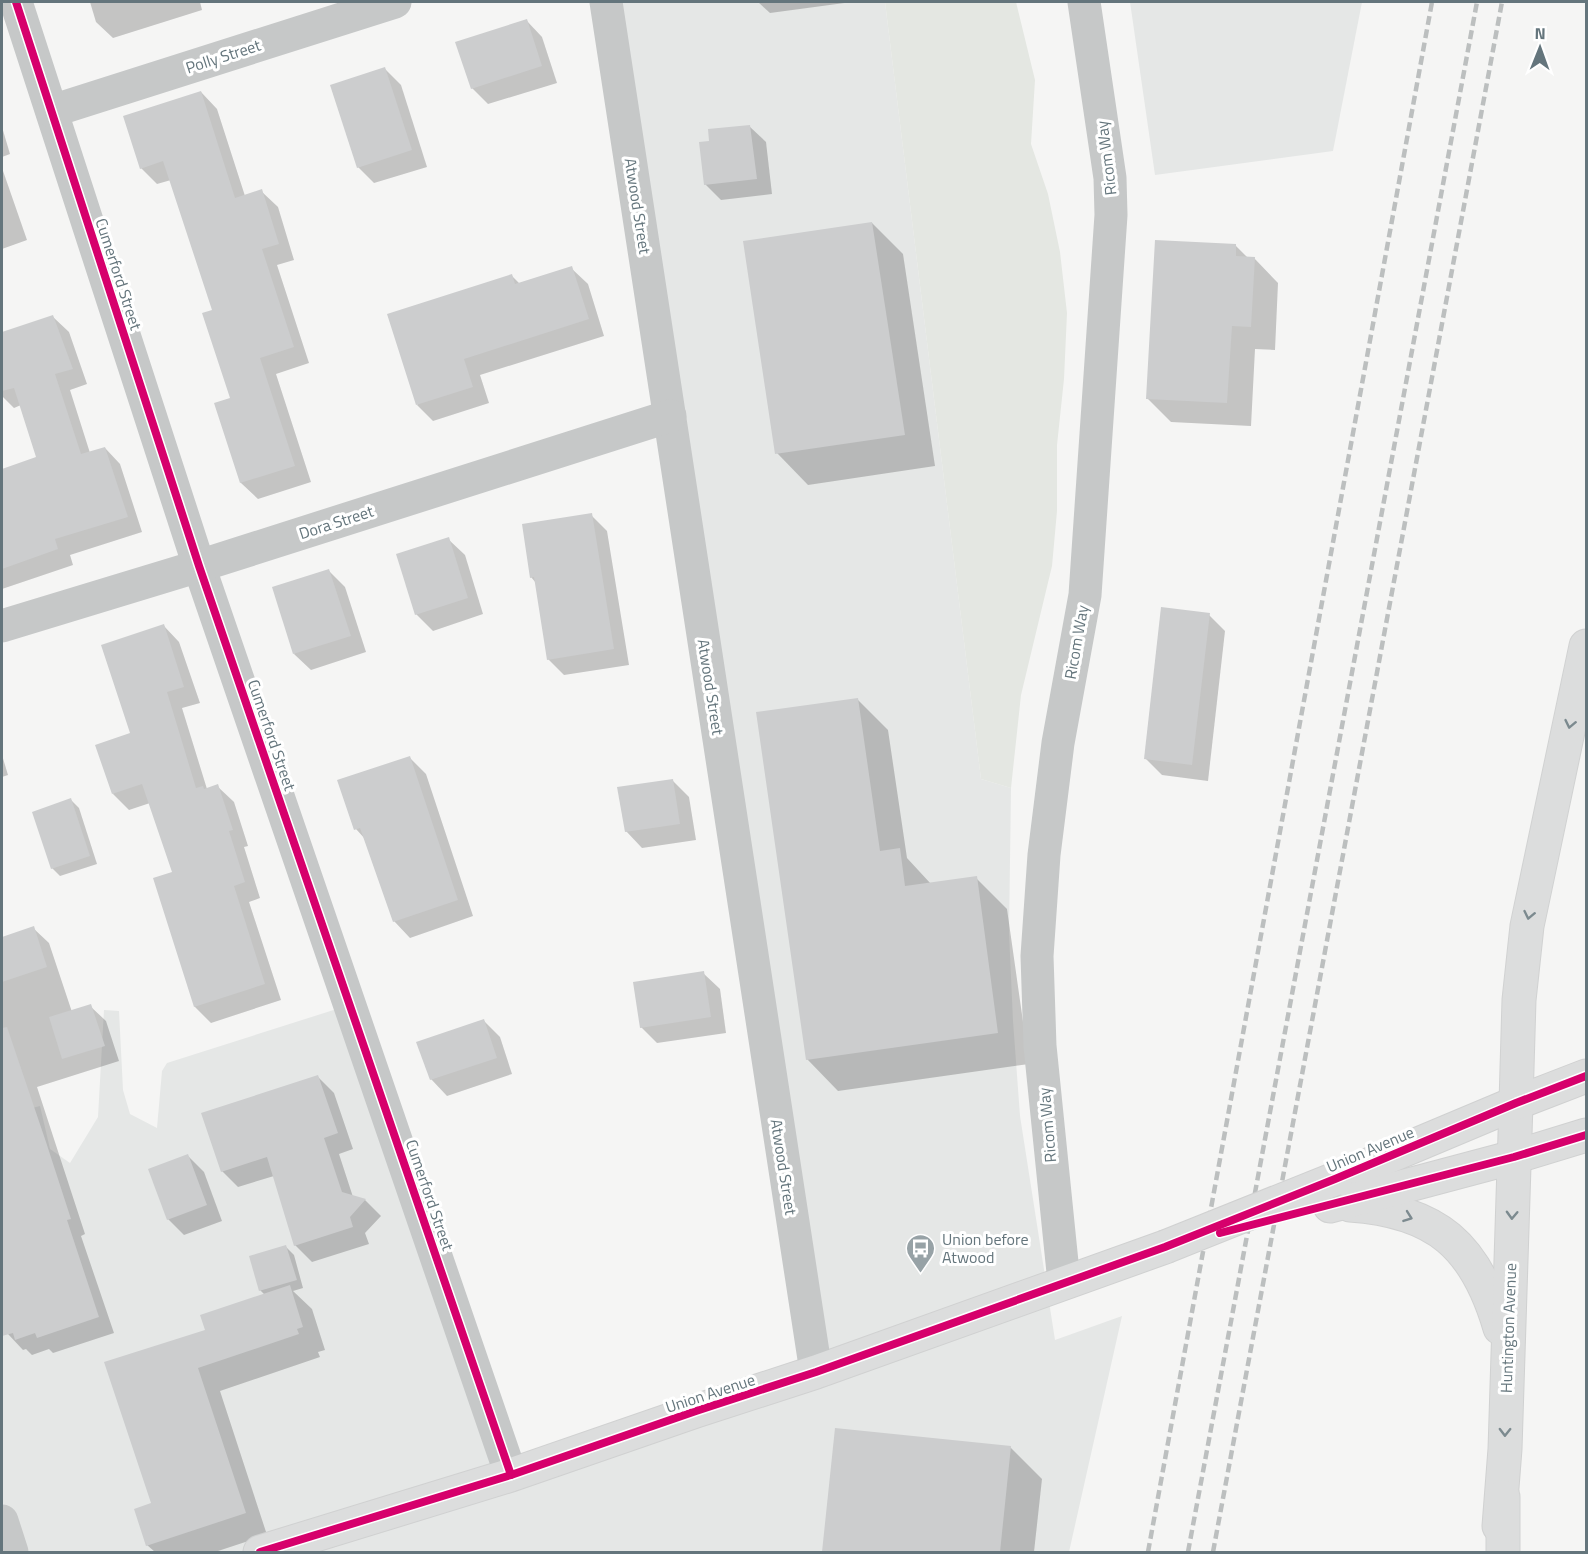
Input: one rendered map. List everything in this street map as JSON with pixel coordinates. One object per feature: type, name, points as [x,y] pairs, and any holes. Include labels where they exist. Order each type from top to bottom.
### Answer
[{"type":"main road","name":"Huntington Avenue","points":[[1495,1552],[1503,1497],[1519,1000],[1527,926],[1587,646]]},
{"type":"main road","name":"Union Avenue","points":[[1332,1192],[1516,1103],[1585,1077]]},
{"type":"main road","name":"Union Avenue","points":[[260,1552],[511,1475],[816,1372],[1165,1247],[1332,1192],[1514,1156],[1582,1136]]},
{"type":"main road","points":[[1332,1192],[1366,1206],[1424,1222],[1455,1242],[1472,1262],[1488,1290],[1507,1353]]},
{"type":"main road","points":[[1503,1497],[1503,1552]]},
{"type":"street","name":"Cumerford Street","points":[[16,2],[200,566],[511,1475]]},
{"type":"street","name":"Polly Street","points":[[52,111],[395,2]]},
{"type":"street","name":"Atwood Street","points":[[606,2],[816,1372]]},
{"type":"street","name":"Ricom Way","points":[[1064,1282],[1041,1058],[1037,956],[1044,855],[1058,743],[1085,595],[1111,215],[1110,178],[1084,2]]},
{"type":"street","name":"Dora Street","points":[[2,626],[200,566],[670,416]]},
{"type":"street","points":[[2,1521],[12,1552]]},
{"type":"shaded area","points":[[606,2],[885,2],[981,779],[1011,788],[1009,933],[1020,1116],[1055,1340],[1122,1316],[1069,1552],[19,1552],[2,1500],[2,1116],[40,1106],[50,1149],[70,1163],[98,1117],[104,1010],[119,1011],[123,1090],[130,1114],[157,1128],[162,1071],[167,1063],[343,1007],[514,1473],[810,1383]]},
{"type":"shaded area","points":[[885,2],[1016,2],[1035,80],[1031,144],[1048,194],[1060,252],[1067,313],[1064,379],[1057,445],[1057,511],[1052,566],[1021,695],[1011,788],[981,779]]},
{"type":"shaded area","points":[[1130,2],[1362,2],[1333,151],[1155,175]]},
{"type":"building","points":[[527,19],[542,66],[471,89],[455,42]]},
{"type":"building","points":[[385,67],[412,150],[357,168],[330,85]]},
{"type":"building","points":[[201,91],[235,198],[262,189],[279,244],[262,249],[294,347],[260,358],[295,466],[240,483],[214,403],[230,398],[202,313],[212,310],[163,161],[140,169],[123,116]]},
{"type":"building","points":[[750,125],[757,179],[704,185],[699,142],[709,141],[708,129]]},
{"type":"building","points":[[872,222],[905,435],[775,454],[743,241]]},
{"type":"building","points":[[1155,240],[1236,244],[1236,256],[1255,257],[1251,327],[1232,326],[1227,403],[1146,399]]},
{"type":"building","points":[[572,266],[589,319],[464,359],[473,387],[416,405],[387,314],[512,274],[515,284]]},
{"type":"building","points":[[53,315],[73,369],[55,374],[81,454],[105,447],[128,517],[55,539],[58,549],[2,569],[2,469],[36,457],[14,388],[2,391],[2,332]]},
{"type":"building","points":[[592,513],[614,649],[547,660],[534,577],[530,578],[522,524]]},
{"type":"building","points":[[449,537],[468,598],[415,615],[396,554]]},
{"type":"building","points":[[329,569],[351,636],[293,654],[272,587]]},
{"type":"building","points":[[1161,607],[1210,613],[1192,765],[1144,759]]},
{"type":"building","points":[[164,624],[184,687],[167,692],[196,788],[203,786],[204,789],[218,784],[233,830],[229,831],[245,882],[234,886],[265,984],[194,1007],[153,878],[172,872],[142,784],[112,794],[95,745],[130,733],[101,645]]},
{"type":"building","points":[[858,698],[880,851],[900,848],[905,886],[977,876],[998,1033],[806,1060],[756,712]]},
{"type":"building","points":[[410,756],[458,900],[393,922],[360,828],[354,830],[337,780]]},
{"type":"building","points":[[673,779],[680,824],[625,832],[617,787]]},
{"type":"building","points":[[71,798],[90,856],[51,869],[32,812]]},
{"type":"building","points":[[34,926],[47,967],[2,982],[2,937]]},
{"type":"building","points":[[704,971],[711,1017],[640,1028],[633,982]]},
{"type":"building","points":[[91,1004],[105,1046],[62,1059],[49,1017]]},
{"type":"building","points":[[484,1019],[497,1058],[430,1080],[416,1042]]},
{"type":"building","points":[[7,1027],[71,1219],[67,1220],[99,1317],[37,1338],[35,1333],[15,1340],[13,1333],[2,1336],[2,1028]]},
{"type":"building","points":[[318,1075],[338,1133],[324,1138],[342,1192],[366,1199],[350,1217],[353,1227],[294,1246],[267,1157],[221,1172],[201,1113]]},
{"type":"building","points":[[188,1154],[207,1205],[167,1220],[148,1169]]},
{"type":"building","points":[[286,1245],[297,1280],[259,1291],[249,1256]]},
{"type":"building","points":[[290,1285],[303,1327],[297,1329],[299,1334],[198,1368],[246,1513],[146,1546],[134,1509],[151,1503],[104,1362],[205,1330],[200,1315]]},
{"type":"building","points":[[835,1428],[1011,1446],[1000,1552],[822,1552]]},
{"type":"railway","points":[[1148,1552],[1432,2]]},
{"type":"railway","points":[[1188,1552],[1477,2]]},
{"type":"railway","points":[[1213,1552],[1502,2]]},
{"type":"cycle path","points":[[16,2],[199,566],[511,1475]]},
{"type":"cycle path","points":[[260,1552],[511,1475],[816,1372],[1165,1247],[1586,1076]]},
{"type":"cycle path","points":[[1220,1233],[1514,1157],[1586,1135]]},
{"type":"place","name":"Union before Atwood","points":[[921,1274]]}]
